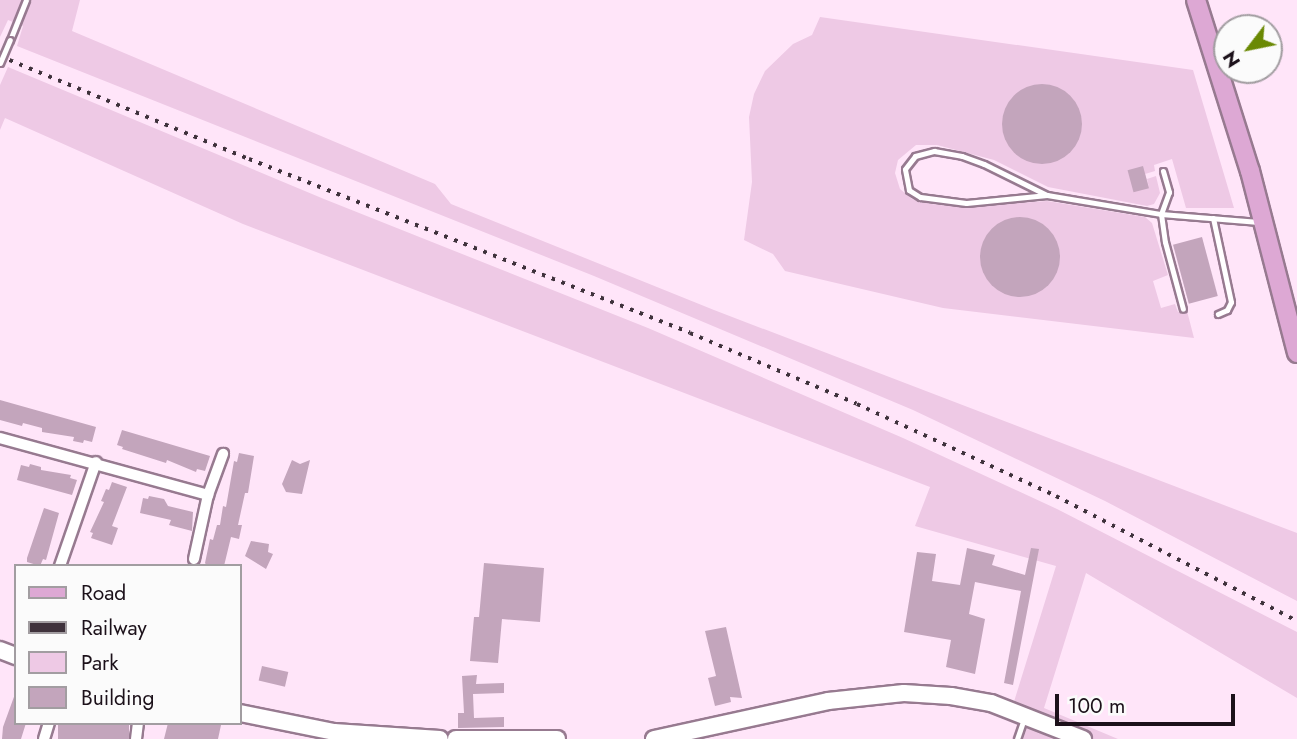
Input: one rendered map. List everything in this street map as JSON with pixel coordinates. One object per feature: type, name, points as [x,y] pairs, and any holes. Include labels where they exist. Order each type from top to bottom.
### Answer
[{"type":"main road","points":[[1197,0],[1264,222],[1297,352]]},
{"type":"street","points":[[0,438],[96,462],[208,495]]},
{"type":"street","points":[[194,559],[208,495],[223,454]]},
{"type":"street","points":[[61,564],[96,462]]},
{"type":"street","points":[[654,739],[828,701],[883,694],[950,696],[991,703],[1083,739]]},
{"type":"street","points":[[242,713],[356,735],[440,739]]},
{"type":"street","points":[[456,739],[557,739]]},
{"type":"lane","points":[[0,63],[26,0]]},
{"type":"lane","points":[[1047,195],[962,156],[924,152],[915,156],[905,169],[909,190],[920,197],[966,203],[1047,195],[1161,214],[1264,222]]},
{"type":"lane","points":[[1163,171],[1169,192],[1161,214],[1165,242],[1183,309]]},
{"type":"lane","points":[[1213,218],[1231,302],[1227,310],[1218,314]]},
{"type":"lane","points":[[1017,739],[1026,715]]},
{"type":"green space","points":[[0,0],[80,0],[72,31],[435,184],[451,204],[714,310],[1297,533],[1297,601],[1105,501],[913,410],[594,276],[17,46],[23,26],[8,20],[0,37]]},
{"type":"green space","points":[[820,17],[1193,70],[1234,208],[1186,208],[1172,159],[1154,165],[1155,171],[1145,174],[1149,188],[1147,179],[1156,176],[1160,193],[1154,204],[1147,206],[1048,187],[994,160],[937,145],[916,145],[898,160],[895,173],[900,189],[912,199],[931,204],[960,207],[1047,201],[1145,217],[1152,223],[1168,275],[1153,281],[1161,308],[1175,304],[1178,312],[1187,311],[1194,338],[943,308],[785,271],[773,254],[744,240],[752,182],[749,117],[754,94],[765,71],[793,44],[812,35]]},
{"type":"green space","points":[[8,67],[324,199],[648,328],[903,438],[1057,509],[1297,632],[1297,698],[1086,573],[1044,708],[1118,739],[1012,739],[1017,725],[1008,721],[1056,566],[915,526],[930,487],[243,224],[5,118],[0,130],[0,85]]},
{"type":"building","points":[[1042,84],[1057,87],[1070,96],[1079,109],[1082,124],[1079,139],[1070,152],[1057,161],[1042,164],[1027,161],[1014,152],[1005,139],[1002,124],[1005,109],[1014,96],[1027,87]]},
{"type":"building","points":[[1143,166],[1149,188],[1133,192],[1128,170]]},
{"type":"building","points":[[1020,217],[1035,220],[1048,229],[1057,242],[1060,257],[1057,272],[1048,285],[1035,294],[1020,297],[1005,294],[992,285],[983,272],[980,257],[983,242],[992,229],[1005,220]]},
{"type":"building","points":[[1202,237],[1218,296],[1189,304],[1173,245]]},
{"type":"building","points":[[0,400],[96,427],[92,442],[73,441],[74,437],[42,432],[42,428],[0,420]]},
{"type":"building","points":[[122,430],[210,456],[205,471],[197,469],[196,472],[167,460],[166,463],[122,449],[123,447],[117,445]]},
{"type":"building","points":[[239,453],[254,456],[248,493],[245,493],[238,525],[242,525],[239,539],[231,537],[224,564],[206,564],[210,539],[213,540],[217,525],[220,525],[234,461],[237,462]]},
{"type":"building","points":[[292,460],[300,464],[310,460],[302,494],[286,492],[282,484]]},
{"type":"building","points":[[30,464],[41,467],[41,470],[71,475],[70,478],[77,480],[72,495],[17,480],[21,465],[29,467]]},
{"type":"building","points":[[112,482],[127,487],[112,526],[118,528],[112,545],[91,538],[93,533],[90,532],[104,502],[101,501],[106,489],[109,490]]},
{"type":"building","points":[[149,496],[164,499],[168,506],[193,512],[192,531],[169,525],[171,520],[140,513],[143,498],[148,499]]},
{"type":"building","points":[[44,508],[59,513],[46,560],[43,559],[41,564],[34,564],[27,562]]},
{"type":"building","points":[[251,541],[269,544],[268,552],[273,554],[266,569],[245,556]]},
{"type":"building","points":[[967,548],[995,555],[992,565],[1025,575],[1031,548],[1039,549],[1013,685],[1004,683],[1021,591],[975,582],[969,614],[985,619],[975,674],[946,667],[951,640],[904,632],[917,552],[936,554],[932,581],[960,585]]},
{"type":"building","points":[[484,563],[544,568],[540,622],[502,619],[498,663],[470,661],[474,617],[479,617]]},
{"type":"building","points":[[726,627],[742,698],[730,697],[731,702],[715,706],[708,678],[716,676],[705,631]]},
{"type":"building","points":[[262,666],[288,672],[285,687],[259,681]]},
{"type":"building","points":[[477,675],[476,684],[504,683],[504,693],[473,694],[474,718],[504,717],[504,727],[458,728],[458,713],[464,713],[462,676]]},
{"type":"building","points":[[14,697],[14,725],[25,725],[21,739],[2,739],[3,727]]},
{"type":"building","points":[[58,725],[129,725],[129,739],[58,739]]},
{"type":"building","points":[[168,725],[221,725],[218,739],[164,739]]},
{"type":"railway","points":[[0,56],[249,159],[690,333],[857,404],[1056,496],[1297,621]]}]
